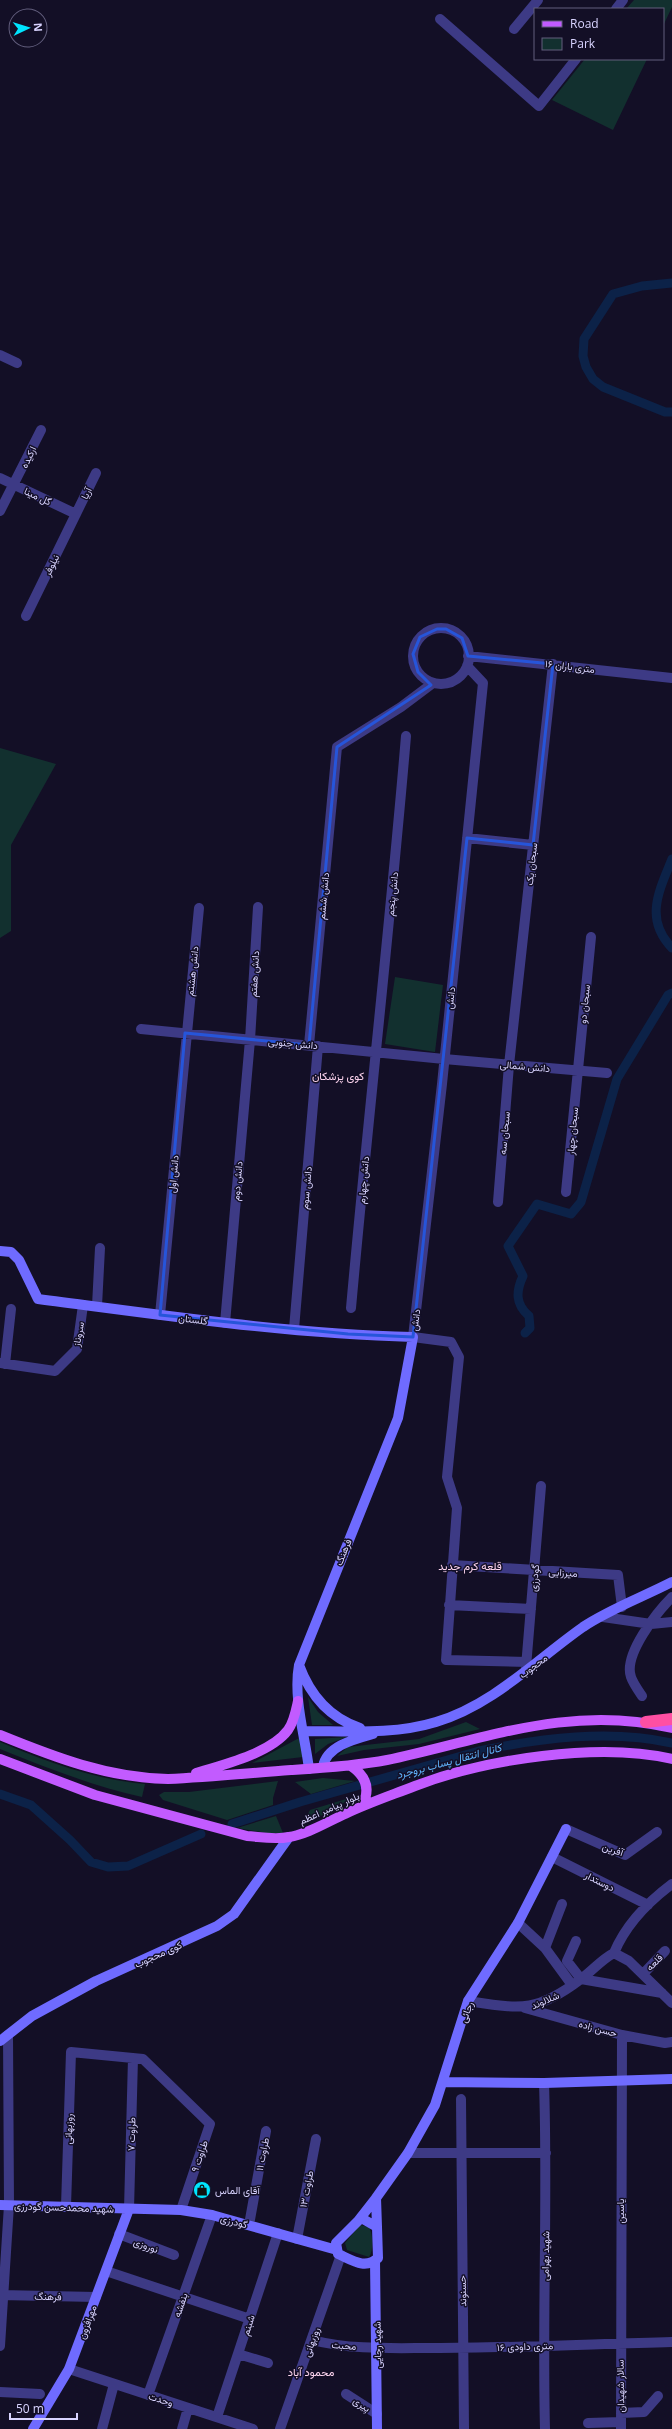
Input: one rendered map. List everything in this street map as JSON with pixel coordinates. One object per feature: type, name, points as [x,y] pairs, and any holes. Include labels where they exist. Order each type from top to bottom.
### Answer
[{"type":"highway","points":[[646,1722],[672,1719]]},
{"type":"main road","points":[[181,1778],[240,1759],[273,1743],[288,1730],[298,1701]]},
{"type":"main road","points":[[0,1735],[60,1758],[106,1772],[144,1779],[181,1778],[351,1766],[387,1760],[525,1726],[607,1719],[646,1722],[672,1728]]},
{"type":"main road","name":"بلوار پیامبر اعظم","points":[[0,1759],[67,1785],[128,1804],[247,1836],[271,1838],[289,1837],[362,1806],[418,1785],[457,1773],[522,1760],[560,1754],[618,1752],[672,1759]]},
{"type":"main road","points":[[351,1766],[359,1772],[367,1785],[366,1799],[362,1806]]},
{"type":"street","points":[[514,29],[538,0]]},
{"type":"street","points":[[617,8],[623,0]]},
{"type":"street","points":[[440,19],[539,106],[575,60]]},
{"type":"street","points":[[0,355],[17,363]]},
{"type":"street","name":"ارکیده","points":[[14,484],[41,430]]},
{"type":"street","name":"آریا","points":[[76,514],[96,473]]},
{"type":"street","name":"گل مینا","points":[[0,478],[76,514]]},
{"type":"street","points":[[0,512],[14,484]]},
{"type":"street","name":"نیلوفر","points":[[26,616],[76,514]]},
{"type":"street","points":[[446,629],[455,632],[462,638],[467,661],[463,673],[453,681],[441,684],[433,683],[418,672],[413,654],[415,645],[428,632],[446,629]]},
{"type":"street","name":"۱۶ متری باران","points":[[467,661],[553,664],[672,678]]},
{"type":"street","name":"دانش","points":[[413,1338],[484,683],[467,661]]},
{"type":"street","name":"سبحان یک","points":[[509,1065],[553,664]]},
{"type":"street","name":"دانش ششم","points":[[313,1045],[337,747],[401,707],[433,683]]},
{"type":"street","name":"دانش پنجم","points":[[374,1051],[394,886],[406,736]]},
{"type":"street","points":[[467,838],[533,845]]},
{"type":"street","name":"دانش هفتم","points":[[250,1040],[258,907]]},
{"type":"street","name":"دانش هشتم","points":[[185,1033],[198,908]]},
{"type":"street","name":"سبحان دو","points":[[578,1070],[591,937]]},
{"type":"street","name":"دانش جنوبی","points":[[141,1029],[444,1059]]},
{"type":"street","name":"دانش اول","points":[[160,1314],[185,1033]]},
{"type":"street","name":"دانش دوم","points":[[225,1323],[250,1040]]},
{"type":"street","name":"دانش سوم","points":[[294,1329],[313,1045]]},
{"type":"street","name":"دانش چهارم","points":[[351,1308],[374,1051]]},
{"type":"street","name":"دانش شمالی","points":[[444,1059],[607,1073]]},
{"type":"street","name":"سبحان سه","points":[[498,1202],[509,1065]]},
{"type":"street","name":"سبحان چهار","points":[[566,1192],[578,1070]]},
{"type":"street","points":[[96,1306],[100,1248]]},
{"type":"street","name":"گلستان","points":[[0,1251],[11,1252],[19,1260],[38,1299],[225,1323],[413,1338]]},
{"type":"street","name":"سروناز","points":[[3,1364],[55,1371],[77,1349],[83,1305]]},
{"type":"street","points":[[3,1364],[11,1308]]},
{"type":"street","points":[[413,1338],[451,1342],[459,1357],[447,1477],[458,1508],[452,1565],[446,1660],[526,1666]]},
{"type":"street","name":"فرهنگ","points":[[309,1769],[298,1701],[296,1678],[299,1666],[398,1418],[413,1338]]},
{"type":"street","name":"گودرزی","points":[[526,1666],[541,1486]]},
{"type":"street","name":"میرزایی","points":[[452,1565],[618,1575],[622,1607]]},
{"type":"street","name":"محجوب","points":[[386,1731],[417,1727],[438,1722],[466,1710],[526,1666],[584,1627],[672,1582]]},
{"type":"street","points":[[642,1696],[630,1676],[630,1661],[636,1645],[672,1597]]},
{"type":"street","points":[[449,1605],[531,1609]]},
{"type":"street","points":[[603,1617],[651,1624],[672,1622]]},
{"type":"street","points":[[299,1666],[315,1695],[336,1717],[361,1728],[386,1731]]},
{"type":"street","points":[[304,1731],[386,1731]]},
{"type":"street","points":[[322,1767],[329,1753],[340,1746],[386,1731]]},
{"type":"street","name":"آفرین","points":[[566,1829],[625,1855],[656,1832]]},
{"type":"street","name":"رجائی","points":[[358,2221],[408,2153],[436,2105],[468,2002],[518,1923],[566,1829]]},
{"type":"street","name":"کوی محجوب","points":[[0,2041],[32,2016],[96,1981],[217,1926],[234,1914],[289,1837]]},
{"type":"street","name":"دوستدار","points":[[552,1857],[648,1905]]},
{"type":"street","points":[[670,1888],[648,1905],[630,1923],[611,1954],[621,1955],[643,1974],[672,2003]]},
{"type":"street","points":[[545,1948],[562,1904]]},
{"type":"street","points":[[518,1923],[545,1948],[572,1985]]},
{"type":"street","points":[[576,1941],[567,1960],[582,1979],[662,1993]]},
{"type":"street","name":"قلعه","points":[[643,1974],[666,1951]]},
{"type":"street","name":"شلالوند","points":[[468,2002],[525,2008],[558,1995],[582,1979],[611,1954]]},
{"type":"street","name":"حسن زاده","points":[[525,2008],[622,2034],[665,2043],[672,2042]]},
{"type":"street","name":"یاسین","points":[[620,2343],[620,2079],[622,2034]]},
{"type":"street","points":[[0,2346],[8,2035]]},
{"type":"street","name":"روزبهانی","points":[[66,2206],[71,2052],[133,2058]]},
{"type":"street","name":"طراوت ۹","points":[[133,2058],[143,2059],[210,2124],[181,2210]]},
{"type":"street","name":"طراوت ۷","points":[[129,2209],[133,2058]]},
{"type":"street","points":[[443,2082],[544,2083],[672,2078]]},
{"type":"street","name":"شهید بهرامی","points":[[544,2083],[546,2153],[543,2345],[545,2429]]},
{"type":"street","name":"حسنوند","points":[[461,2099],[464,2429]]},
{"type":"street","name":"طراوت ۱۱","points":[[249,2224],[266,2131]]},
{"type":"street","name":"طراوت ۱۳","points":[[297,2239],[316,2139]]},
{"type":"street","points":[[408,2153],[546,2153]]},
{"type":"street","points":[[376,2198],[377,2227],[378,2258],[372,2264],[365,2265],[339,2253],[336,2243],[358,2221],[368,2220],[377,2227]]},
{"type":"street","name":"شهید محمدحسن گودرزی","points":[[4,2205],[129,2209]]},
{"type":"street","name":"گودرزی","points":[[129,2209],[181,2210],[212,2215],[249,2224],[339,2253]]},
{"type":"street","name":"مهرافزون","points":[[34,2429],[69,2369],[106,2271],[118,2234],[129,2209]]},
{"type":"street","name":"بنفشه","points":[[148,2395],[212,2215]]},
{"type":"street","name":"شبنم","points":[[217,2417],[278,2233]]},
{"type":"street","name":"نوروزی","points":[[118,2234],[174,2255]]},
{"type":"street","name":"روزبهانی","points":[[280,2429],[312,2340],[339,2253]]},
{"type":"street","name":"شهید رجایی","points":[[375,2260],[377,2429]]},
{"type":"street","points":[[106,2271],[250,2319]]},
{"type":"street","name":"فرهنگ","points":[[2,2295],[96,2297]]},
{"type":"street","name":"محبت","points":[[312,2340],[339,2346],[377,2348]]},
{"type":"street","name":"۱۶ متری داودی","points":[[377,2348],[463,2348],[672,2342]]},
{"type":"street","name":"سالار شهیدان","points":[[620,2343],[621,2421]]},
{"type":"street","points":[[238,2354],[268,2363]]},
{"type":"street","name":"وحدت","points":[[69,2369],[217,2417],[242,2427],[253,2429]]},
{"type":"street","points":[[102,2429],[114,2384]]},
{"type":"street","points":[[0,2392],[40,2394]]},
{"type":"street","name":"پیری","points":[[346,2394],[377,2414]]},
{"type":"street","points":[[588,2423],[621,2421],[644,2412],[658,2396]]},
{"type":"street","points":[[182,2429],[188,2408]]},
{"type":"highlighted area","points":[[437,629],[446,629],[462,638],[468,656],[553,664],[533,845],[467,838],[413,1337],[348,1334],[160,1315],[185,1033],[309,1045],[337,747],[431,685],[418,672],[413,654],[420,637]]},
{"type":"green space","points":[[634,0],[672,0],[672,7],[664,24],[664,8],[627,8]]},
{"type":"green space","points":[[584,60],[647,60],[613,130],[552,100]]},
{"type":"green space","points":[[0,748],[56,764],[11,845],[11,931],[0,938]]},
{"type":"green space","points":[[395,977],[443,985],[435,1052],[385,1044]]},
{"type":"green space","points":[[308,1697],[318,1712],[333,1725],[312,1725]]},
{"type":"green space","points":[[466,1722],[480,1729],[419,1744],[364,1750],[337,1756],[348,1747],[419,1739]]},
{"type":"green space","points":[[301,1737],[303,1757],[252,1763]]},
{"type":"green space","points":[[347,1737],[328,1744],[315,1754],[315,1739]]},
{"type":"green space","points":[[0,1742],[71,1769],[126,1782],[145,1784],[142,1797],[88,1782],[35,1763],[0,1749]]},
{"type":"green space","points":[[323,1778],[355,1781],[311,1794],[295,1782]]},
{"type":"green space","points":[[278,1781],[273,1798],[273,1805],[227,1820],[163,1800],[159,1795],[164,1792],[189,1792]]},
{"type":"green space","points":[[356,1796],[301,1827],[310,1810]]},
{"type":"green space","points":[[276,1816],[283,1833],[267,1833],[237,1828]]},
{"type":"green space","points":[[360,2225],[369,2227],[371,2234],[372,2246],[369,2257],[347,2250],[345,2243]]},
{"type":"waterway","points":[[672,283],[642,286],[613,294],[584,339],[583,356],[586,367],[593,379],[603,387],[665,412],[672,412]]},
{"type":"waterway","points":[[672,859],[659,894],[656,916],[658,926],[663,937],[672,948]]},
{"type":"waterway","points":[[525,1333],[530,1328],[529,1316],[521,1307],[518,1297],[519,1287],[523,1276],[508,1246],[537,1204],[571,1214],[581,1202],[617,1079],[668,995],[672,993]]},
{"type":"waterway","name":"کانال انتقال پساب بروجرد","points":[[232,1824],[300,1802],[479,1751],[503,1746],[551,1739],[600,1736],[648,1739],[672,1743]]},
{"type":"waterway","name":"کانال انتقال پساب بروجرد","points":[[0,1794],[31,1805],[70,1840],[91,1862],[108,1867],[128,1866],[201,1834]]},
{"type":"place","name":"آقای الماس","points":[[202,2190]]},
{"type":"district","name":"کوی پزشکان","points":[[338,1076]]},
{"type":"district","name":"قلعه کرم جدید","points":[[470,1566]]},
{"type":"district","name":"محمود آباد","points":[[311,2372]]}]
